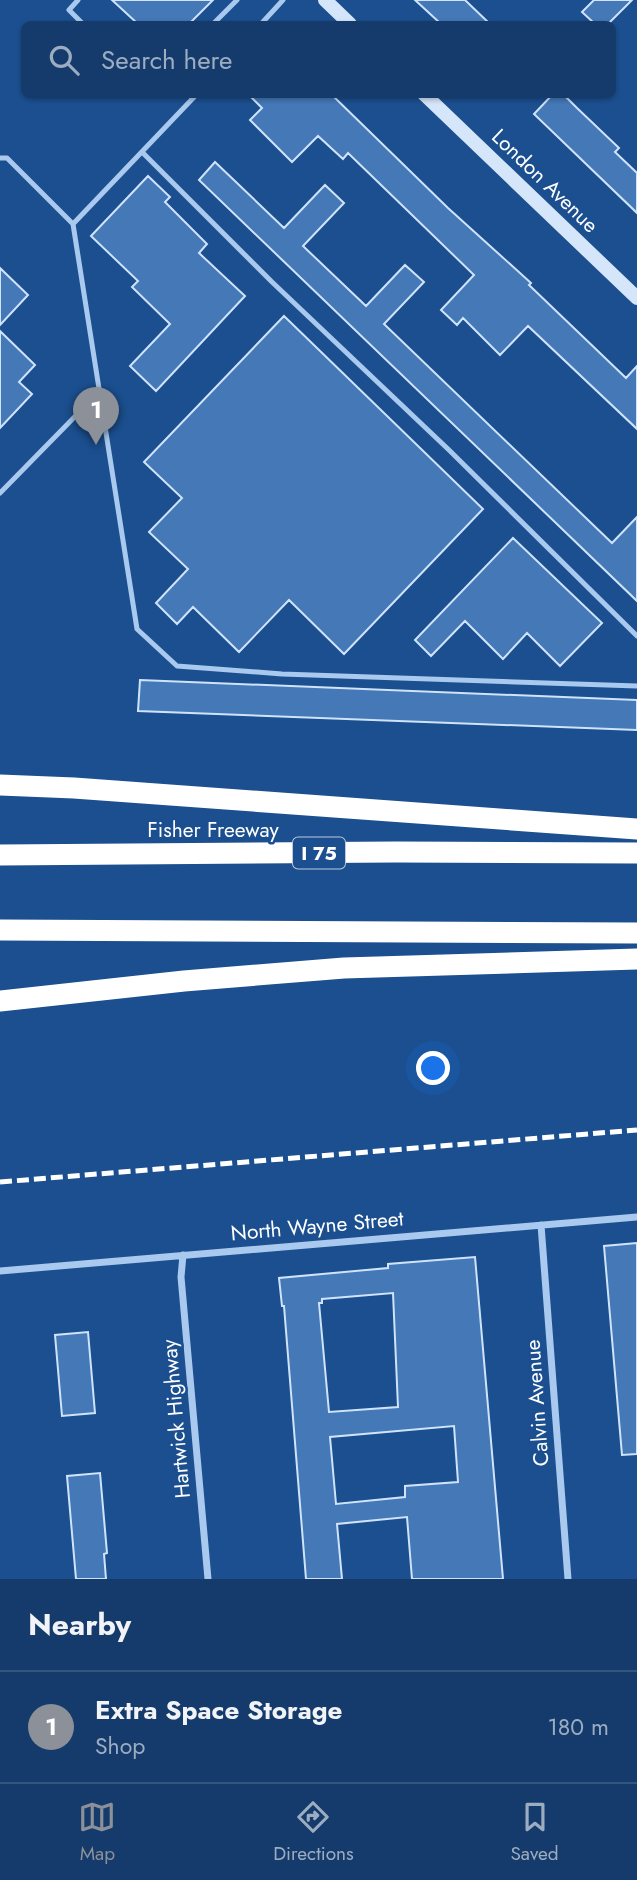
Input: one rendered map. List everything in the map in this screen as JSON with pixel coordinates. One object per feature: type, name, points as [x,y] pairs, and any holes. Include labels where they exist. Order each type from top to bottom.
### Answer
[{"type":"highway","points":[[0,771],[74,788]]},
{"type":"highway","points":[[0,785],[74,788],[637,829]]},
{"type":"highway","name":"Fisher Freeway","points":[[0,855],[637,853]]},
{"type":"highway","points":[[0,930],[637,933]]},
{"type":"highway","points":[[0,1001],[184,981],[344,968],[637,960]]},
{"type":"street","points":[[325,0],[348,21]]},
{"type":"street","name":"London Avenue","points":[[428,98],[637,298]]},
{"type":"street","name":"North Wayne Street","points":[[0,1271],[637,1217]]},
{"type":"street","name":"Calvin Avenue","points":[[541,1225],[568,1579]]},
{"type":"street","name":"Hartwick Highway","points":[[183,1255],[181,1277],[208,1579]]},
{"type":"lane","points":[[78,0],[69,10],[80,21]]},
{"type":"lane","points":[[216,21],[237,0]]},
{"type":"lane","points":[[264,21],[283,0]]},
{"type":"lane","points":[[73,224],[193,98]]},
{"type":"lane","points":[[143,153],[637,636]]},
{"type":"lane","points":[[0,158],[7,158],[73,224],[137,629],[177,666],[282,674],[637,686]]},
{"type":"lane","points":[[0,493],[99,391]]},
{"type":"building","points":[[112,0],[213,0],[192,21],[135,21]]},
{"type":"building","points":[[415,0],[465,0],[487,21],[438,21]]},
{"type":"building","points":[[594,0],[632,0],[611,21],[592,21],[582,12]]},
{"type":"building","points":[[252,98],[335,98],[448,208],[531,283],[529,285],[626,378],[637,366],[637,429],[528,326],[500,355],[463,318],[457,325],[441,310],[474,275],[348,153],[343,159],[318,136],[292,162],[250,120],[262,108]]},
{"type":"building","points":[[549,98],[567,98],[619,148],[615,152],[637,173],[637,213],[534,114]]},
{"type":"building","points":[[215,162],[284,228],[325,185],[344,203],[303,246],[366,306],[405,265],[424,282],[384,324],[612,543],[637,517],[637,601],[199,180]]},
{"type":"building","points":[[148,176],[170,197],[165,202],[207,244],[199,253],[245,296],[156,391],[130,366],[170,324],[132,287],[138,281],[91,236]]},
{"type":"building","points":[[0,268],[28,295],[0,325]]},
{"type":"building","points":[[284,316],[483,509],[344,654],[289,600],[239,652],[193,607],[177,624],[156,603],[188,569],[149,532],[182,498],[144,462]]},
{"type":"building","points":[[0,331],[35,365],[19,382],[32,394],[0,428]]},
{"type":"building","points":[[513,538],[602,623],[560,666],[527,633],[503,659],[465,621],[431,656],[415,640]]},
{"type":"building","points":[[140,680],[637,700],[637,730],[138,711]]},
{"type":"building","points":[[637,1243],[637,1454],[622,1455],[604,1246]]},
{"type":"building","points":[[475,1257],[503,1579],[412,1579],[407,1517],[337,1524],[342,1579],[306,1579],[284,1306],[279,1278],[388,1268],[388,1264]],"holes":[[[393,1293],[398,1407],[329,1412],[319,1303],[322,1303],[322,1299]],[[454,1426],[458,1482],[405,1486],[405,1497],[336,1504],[330,1437]]]},
{"type":"building","points":[[88,1332],[95,1413],[62,1416],[55,1335]]},
{"type":"building","points":[[100,1473],[107,1553],[104,1554],[106,1579],[76,1579],[67,1476]]},
{"type":"railway","points":[[0,1182],[637,1130]]},
{"type":"place","name":"Extra Space Storage","points":[[96,445]]}]
